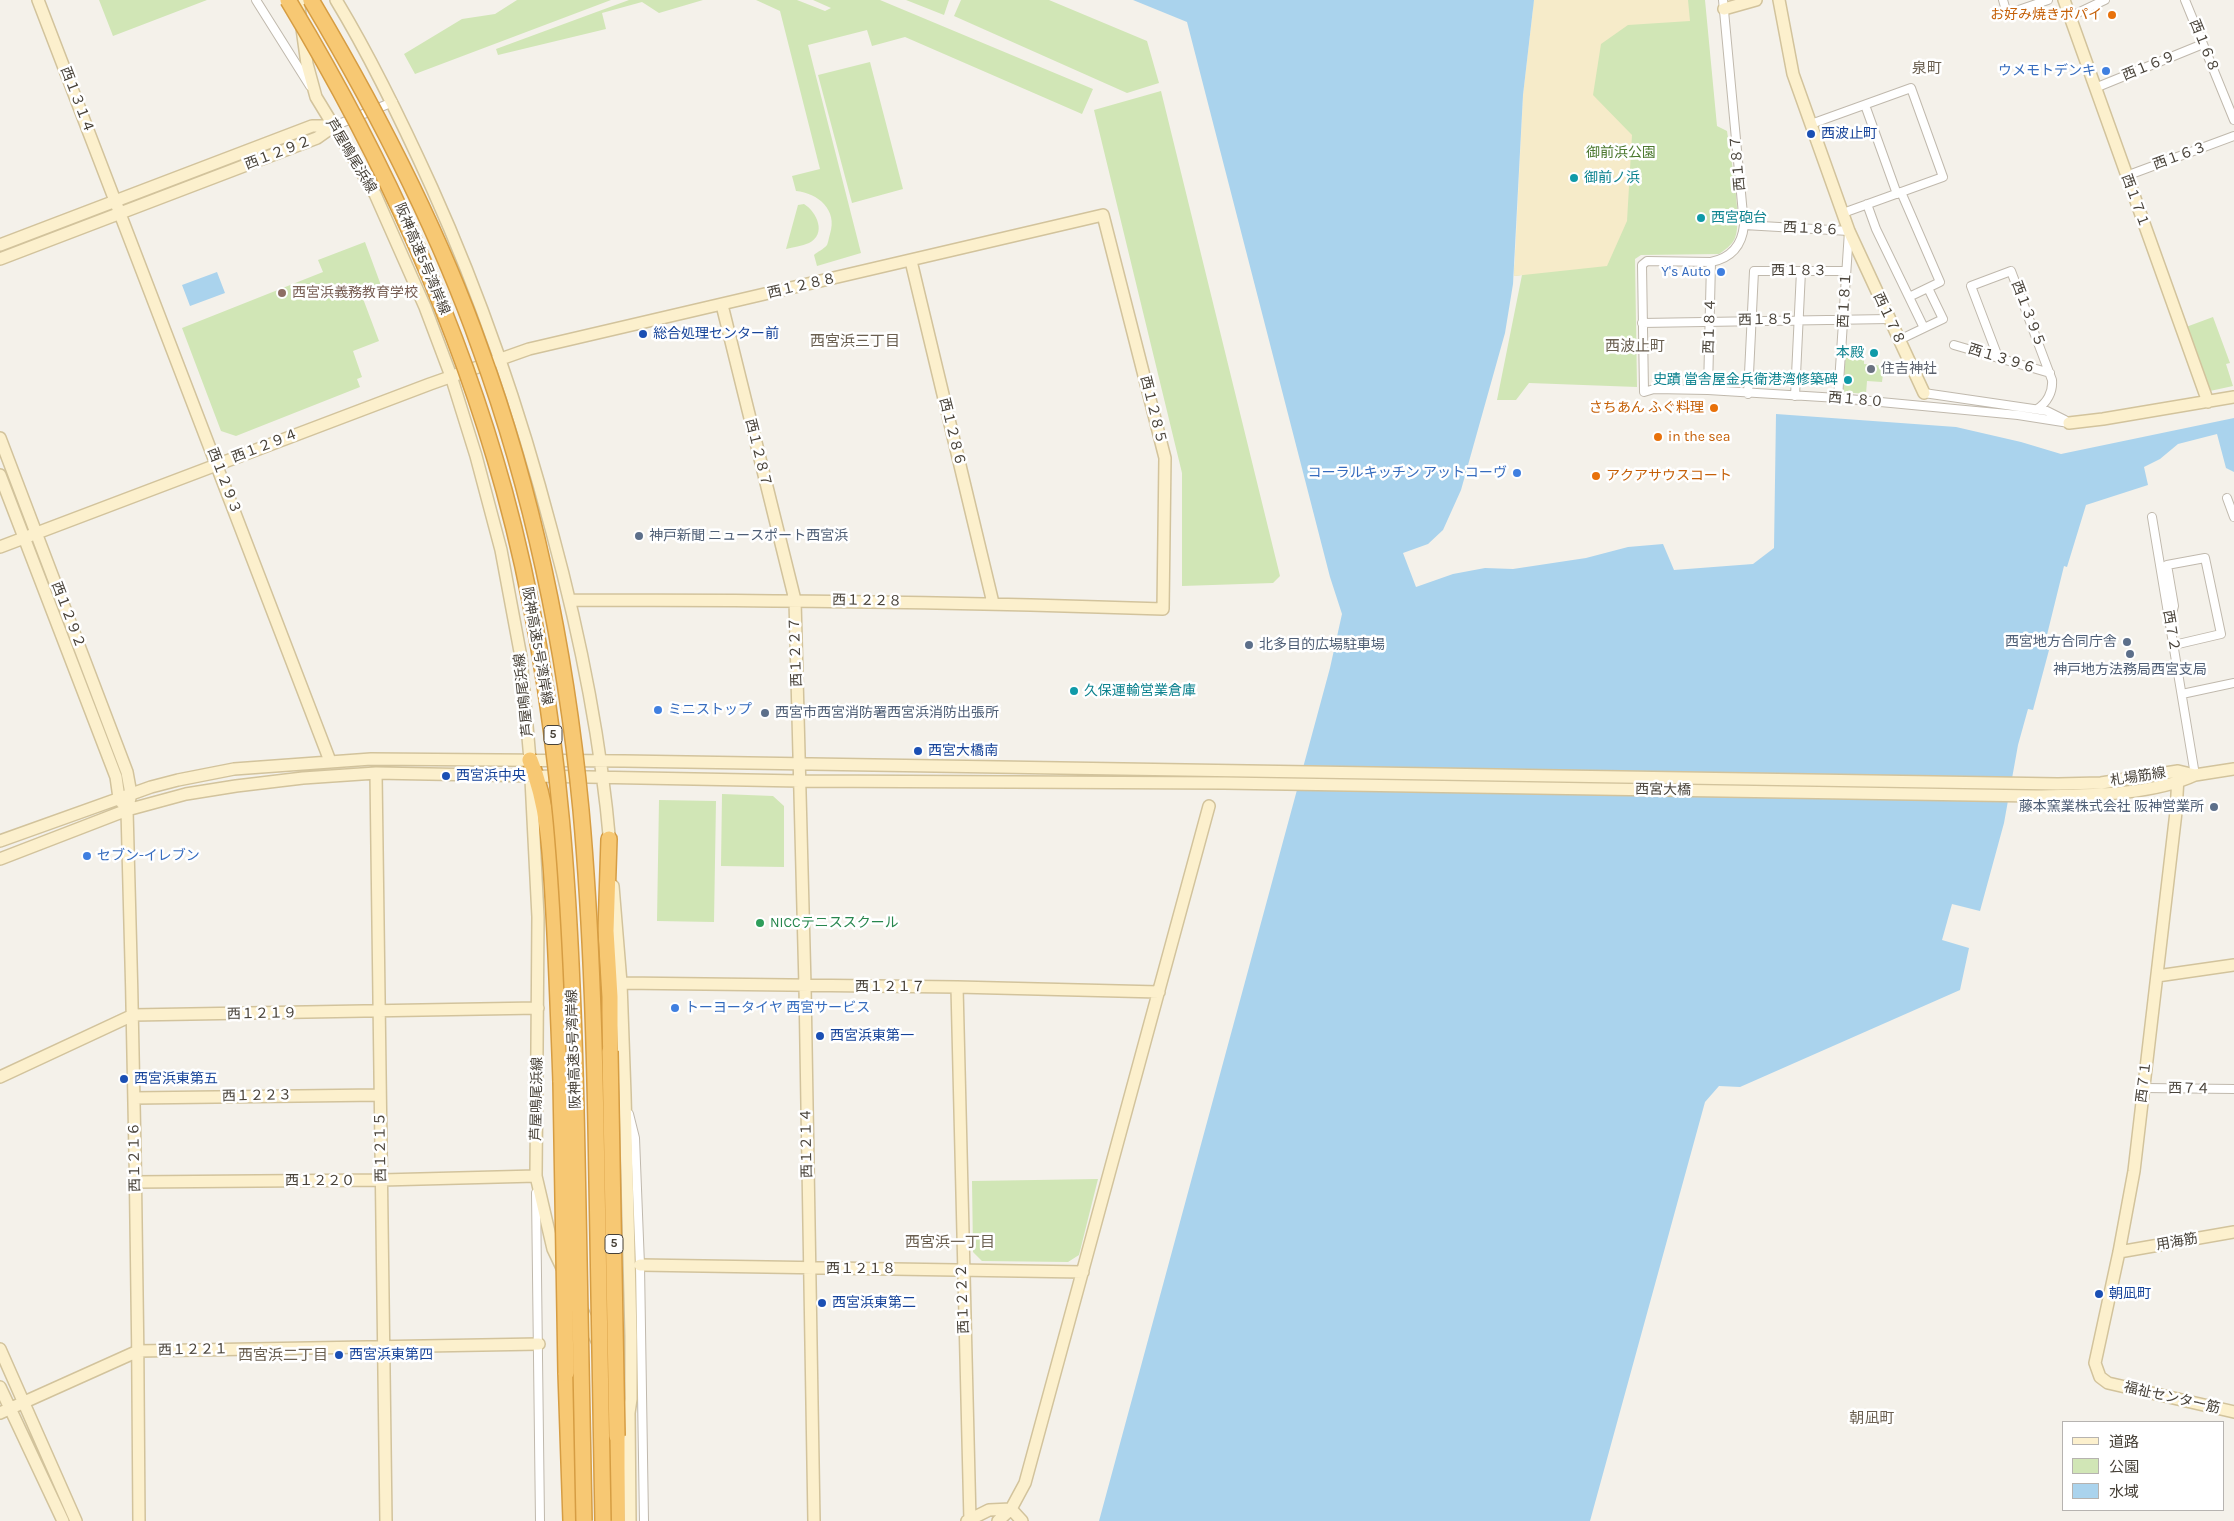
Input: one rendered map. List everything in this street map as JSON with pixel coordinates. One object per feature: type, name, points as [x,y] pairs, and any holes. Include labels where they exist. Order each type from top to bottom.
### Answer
[{"type":"highway","name":"阪神高速5号湾岸線","points":[[288,0],[369,142],[435,286],[462,355],[504,493],[537,638],[557,769],[569,908],[575,1059],[584,1521]]},
{"type":"highway","name":"阪神高速5号湾岸線","points":[[311,0],[387,134],[458,290],[481,349],[519,472],[542,562],[556,632],[570,719],[587,890],[594,1046],[603,1521]]},
{"type":"highway","points":[[530,760],[547,823],[553,899],[561,1082],[567,1440],[571,1521]]},
{"type":"highway","name":"5","points":[[609,839],[606,932],[610,998],[617,1521]]},
{"type":"street","name":"西１３１４","points":[[38,0],[116,201]]},
{"type":"street","points":[[256,0],[316,97]]},
{"type":"street","name":"芦屋鳴尾浜線","points":[[298,0],[307,64],[316,97],[375,194],[425,307],[451,376],[476,456],[501,550],[521,657],[530,760]]},
{"type":"street","name":"芦屋鳴尾浜線","points":[[336,0],[359,38],[393,102],[448,223],[501,358],[539,482],[571,600],[591,700],[603,777],[621,984],[631,1336],[631,1399],[629,1413],[630,1521]]},
{"type":"street","points":[[1724,5],[1756,0]]},
{"type":"street","name":"西１７８","points":[[1779,0],[1793,74],[1842,214],[1924,394],[2037,409],[2047,411],[2069,423]]},
{"type":"street","points":[[2003,0],[2007,14],[2048,0]]},
{"type":"street","name":"西１７１","points":[[2064,0],[2208,402]]},
{"type":"street","points":[[2069,17],[2105,0]]},
{"type":"street","name":"西１６８","points":[[2185,0],[2234,120]]},
{"type":"street","name":"西１８７","points":[[1644,392],[1642,323],[1644,262],[1711,262],[1720,260],[1735,250],[1740,243],[1744,225],[1724,5]]},
{"type":"street","name":"西１６９","points":[[2095,88],[2203,44]]},
{"type":"street","points":[[1811,124],[1911,88],[1943,177],[1842,214]]},
{"type":"street","points":[[334,126],[393,102]]},
{"type":"street","points":[[1865,104],[1899,193],[1940,282],[1909,297]]},
{"type":"street","name":"西１２９２","points":[[0,245],[312,126],[334,126]]},
{"type":"street","name":"西１２９２","points":[[0,259],[317,138],[334,126]]},
{"type":"street","name":"西１６３","points":[[2126,176],[2234,136]]},
{"type":"street","name":"西１２９３","points":[[116,201],[330,761]]},
{"type":"street","points":[[1867,204],[1876,229],[1924,328]]},
{"type":"street","name":"西１２８８","points":[[501,358],[529,349],[1104,215]]},
{"type":"street","name":"西１２８５","points":[[1104,215],[1165,458],[1163,609]]},
{"type":"street","name":"西１８６","points":[[1744,225],[1849,231]]},
{"type":"street","name":"西１８１","points":[[1838,398],[1849,231]]},
{"type":"street","name":"西１２８６","points":[[911,261],[993,603]]},
{"type":"street","name":"西１８４","points":[[1708,390],[1711,262]]},
{"type":"street","name":"西１８３","points":[[1748,394],[1754,271],[1846,271]]},
{"type":"street","points":[[1795,396],[1801,271]]},
{"type":"street","name":"西１３９５","points":[[1998,357],[1971,286],[2011,271],[2050,373],[2053,387],[2043,405],[2037,409]]},
{"type":"street","points":[[1899,340],[1943,319],[1928,288]]},
{"type":"street","name":"西１２８７","points":[[722,305],[795,600]]},
{"type":"street","name":"西１８５","points":[[1642,323],[1889,319]]},
{"type":"street","name":"西１３９６","points":[[1954,344],[2050,373]]},
{"type":"street","name":"西１２９４","points":[[0,547],[501,358]]},
{"type":"street","name":"西１８０","points":[[1644,392],[1654,389],[1708,390],[1748,394],[1838,398],[2018,415],[2069,423]]},
{"type":"street","points":[[2069,423],[2234,397]]},
{"type":"street","name":"西１２９２","points":[[0,438],[127,772],[131,794]]},
{"type":"street","name":"西１２９２","points":[[0,475],[116,777],[119,798],[127,810]]},
{"type":"street","points":[[2227,498],[2234,516]]},
{"type":"street","name":"西７２","points":[[2152,517],[2195,775]]},
{"type":"street","points":[[2170,620],[2174,606],[2167,565],[2205,558],[2221,634],[2174,646]]},
{"type":"street","name":"西１２２８","points":[[571,600],[795,600],[993,603],[1163,609]]},
{"type":"street","name":"西１２２７","points":[[795,600],[799,765]]},
{"type":"street","points":[[2182,694],[2234,683]]},
{"type":"street","points":[[0,841],[169,782],[234,770],[330,761],[402,759],[530,760],[799,765],[1224,777]]},
{"type":"street","name":"西１２１４","points":[[799,765],[805,986],[814,1521]]},
{"type":"street","name":"札場筋線","points":[[2102,788],[2178,770],[2195,775],[2234,769]]},
{"type":"street","name":"西７１","points":[[2111,1384],[2100,1377],[2095,1363],[2134,1171],[2176,812],[2178,770]]},
{"type":"street","points":[[0,858],[127,810],[186,794],[332,775],[376,773],[800,781],[1224,777]]},
{"type":"street","name":"西１２１５","points":[[376,773],[386,1521]]},
{"type":"street","points":[[2102,788],[2178,783],[2195,775]]},
{"type":"street","name":"芦屋鳴尾浜線","points":[[534,777],[538,917],[536,1176],[553,1249],[619,1386],[629,1413]]},
{"type":"street","name":"西宮大橋","points":[[1224,777],[2058,784],[2102,788]]},
{"type":"street","name":"西１２１６","points":[[131,794],[127,810],[133,1015],[139,1521]]},
{"type":"street","points":[[998,1521],[1011,1509],[1026,1483],[1210,806]]},
{"type":"street","points":[[2157,976],[2234,965]]},
{"type":"street","name":"西１２１７","points":[[621,984],[957,987],[1159,992]]},
{"type":"street","name":"西１２２２","points":[[957,987],[969,1520]]},
{"type":"street","name":"西１２１９","points":[[0,1077],[133,1015],[538,1008]]},
{"type":"street","name":"西７４","points":[[2144,1088],[2234,1089]]},
{"type":"street","name":"西１２２３","points":[[134,1098],[380,1095]]},
{"type":"street","points":[[625,1095],[635,1138],[640,1265],[644,1521]]},
{"type":"street","points":[[536,1176],[540,1521]]},
{"type":"street","name":"西１２２０","points":[[135,1182],[382,1180],[536,1176]]},
{"type":"street","name":"用海筋","points":[[2119,1252],[2234,1232]]},
{"type":"street","name":"西１２１８","points":[[640,1265],[1083,1272]]},
{"type":"street","name":"西１２２１","points":[[5,1411],[138,1351],[539,1344]]},
{"type":"street","points":[[0,1349],[76,1521]]},
{"type":"street","name":"福祉センター筋","points":[[2111,1384],[2234,1412]]},
{"type":"street","points":[[0,1387],[5,1411],[63,1521]]},
{"type":"street","points":[[969,1520],[989,1510],[1011,1509]]},
{"type":"street","points":[[1011,1509],[1022,1521]]},
{"type":"green space","points":[[99,0],[207,0],[113,36]]},
{"type":"green space","points":[[517,0],[611,0],[415,74],[404,54],[462,19],[495,14]]},
{"type":"green space","points":[[629,0],[703,0],[659,13],[642,2],[602,13],[606,29],[498,55],[496,49]]},
{"type":"green space","points":[[756,0],[797,0],[825,11],[831,8],[813,0],[880,0],[1093,89],[1082,114],[905,37],[872,46],[867,30],[808,45],[861,253],[817,266],[814,255],[827,245],[832,225],[831,217],[829,210],[819,199],[804,192],[796,191],[792,176],[820,169],[780,11]]},
{"type":"green space","points":[[906,0],[949,0],[944,15]]},
{"type":"green space","points":[[961,0],[1049,0],[1147,41],[1159,83],[1127,93],[954,16]]},
{"type":"green space","name":"御前浜公園","points":[[1534,0],[1705,0],[1717,126],[1727,131],[1737,203],[1737,230],[1732,243],[1719,254],[1641,255],[1635,259],[1637,387],[1529,383],[1516,400],[1497,400],[1522,275],[1514,276]]},
{"type":"green space","points":[[870,62],[903,189],[852,203],[818,75]]},
{"type":"green space","points":[[1161,91],[1280,576],[1273,583],[1182,586],[1182,473],[1094,110]]},
{"type":"green space","points":[[804,204],[816,217],[819,229],[818,234],[809,243],[786,249],[798,205]]},
{"type":"green space","points":[[365,242],[382,288],[362,296],[379,341],[353,351],[362,377],[357,379],[360,387],[236,436],[221,431],[182,328],[323,272],[318,260]]},
{"type":"green space","points":[[2213,317],[2230,363],[2226,364],[2233,386],[2210,391],[2186,327]]},
{"type":"green space","points":[[1846,351],[1864,352],[1864,364],[1884,366],[1882,382],[1867,381],[1866,394],[1843,392]]},
{"type":"green space","points":[[722,794],[773,796],[784,806],[784,867],[721,866]]},
{"type":"green space","points":[[659,800],[716,801],[714,922],[657,921]]},
{"type":"green space","points":[[1098,1179],[1079,1255],[1068,1262],[982,1261],[973,1252],[972,1181]]},
{"type":"sand","name":"御前ノ浜","points":[[1534,0],[1688,0],[1690,21],[1628,25],[1601,44],[1593,95],[1632,135],[1627,221],[1607,266],[1514,276],[1523,95]]},
{"type":"water","points":[[1133,0],[1534,0],[1523,95],[1513,284],[1505,333],[1461,490],[1443,530],[1428,544],[1403,553],[1416,587],[1453,574],[1485,568],[1513,569],[1586,558],[1628,547],[1663,544],[1674,570],[1753,564],[1774,548],[1776,414],[1956,427],[2021,442],[2061,454],[2234,418],[2234,472],[2226,468],[2217,434],[2178,444],[2160,459],[2144,467],[2148,485],[2086,505],[2067,567],[2064,566],[2044,647],[2049,650],[2033,710],[2028,709],[2018,745],[2004,823],[1980,911],[1952,904],[1942,940],[1969,948],[1960,990],[1740,1087],[1719,1086],[1705,1102],[1590,1521],[1099,1521],[1330,668],[1342,614],[1330,577],[1187,22]]},
{"type":"water","points":[[217,272],[225,293],[190,306],[182,285]]},
{"type":"place","name":"お好み焼きポパイ","points":[[2112,15]]},
{"type":"place","name":"ウメモトデンキ","points":[[2106,71]]},
{"type":"place","name":"西波止町","points":[[1811,134]]},
{"type":"place","name":"御前ノ浜","points":[[1574,178]]},
{"type":"place","name":"西宮砲台","points":[[1701,218]]},
{"type":"place","name":"Y's Auto","points":[[1721,272]]},
{"type":"place","name":"西宮浜義務教育学校","points":[[282,293]]},
{"type":"place","name":"総合処理センター前","points":[[643,334]]},
{"type":"place","name":"本殿","points":[[1874,353]]},
{"type":"place","name":"住吉神社","points":[[1871,369]]},
{"type":"place","name":"史蹟 當舎屋金兵衛港湾修築碑","points":[[1848,380]]},
{"type":"place","name":"さちあん ふぐ料理","points":[[1714,408]]},
{"type":"place","name":"in the sea","points":[[1658,437]]},
{"type":"place","name":"コーラルキッチン アットコーヴ","points":[[1517,473]]},
{"type":"place","name":"アクアサウスコート","points":[[1596,476]]},
{"type":"place","name":"神戸新聞 ニュースポート西宮浜","points":[[639,536]]},
{"type":"place","name":"西宮地方合同庁舎","points":[[2127,642]]},
{"type":"place","name":"北多目的広場駐車場","points":[[1249,645]]},
{"type":"place","name":"神戸地方法務局西宮支局","points":[[2130,654]]},
{"type":"place","name":"久保運輸営業倉庫","points":[[1074,691]]},
{"type":"place","name":"ミニストップ","points":[[658,710]]},
{"type":"place","name":"西宮市西宮消防署西宮浜消防出張所","points":[[765,713]]},
{"type":"place","name":"西宮大橋南","points":[[918,751]]},
{"type":"place","name":"西宮浜中央","points":[[446,776]]},
{"type":"place","name":"藤本窯業株式会社 阪神営業所","points":[[2214,807]]},
{"type":"place","name":"セブン-イレブン","points":[[87,856]]},
{"type":"place","name":"NICCテニススクール","points":[[760,923]]},
{"type":"place","name":"トーヨータイヤ 西宮サービス","points":[[675,1008]]},
{"type":"place","name":"西宮浜東第一","points":[[820,1036]]},
{"type":"place","name":"西宮浜東第五","points":[[124,1079]]},
{"type":"place","name":"朝凪町","points":[[2099,1294]]},
{"type":"place","name":"西宮浜東第二","points":[[822,1303]]},
{"type":"place","name":"西宮浜東第四","points":[[339,1355]]},
{"type":"district","name":"泉町","points":[[1927,69]]},
{"type":"district","name":"西宮浜三丁目","points":[[855,342]]},
{"type":"district","name":"西波止町","points":[[1635,347]]},
{"type":"district","name":"西宮浜一丁目","points":[[950,1243]]},
{"type":"district","name":"西宮浜二丁目","points":[[283,1356]]},
{"type":"district","name":"朝凪町","points":[[1872,1419]]}]
